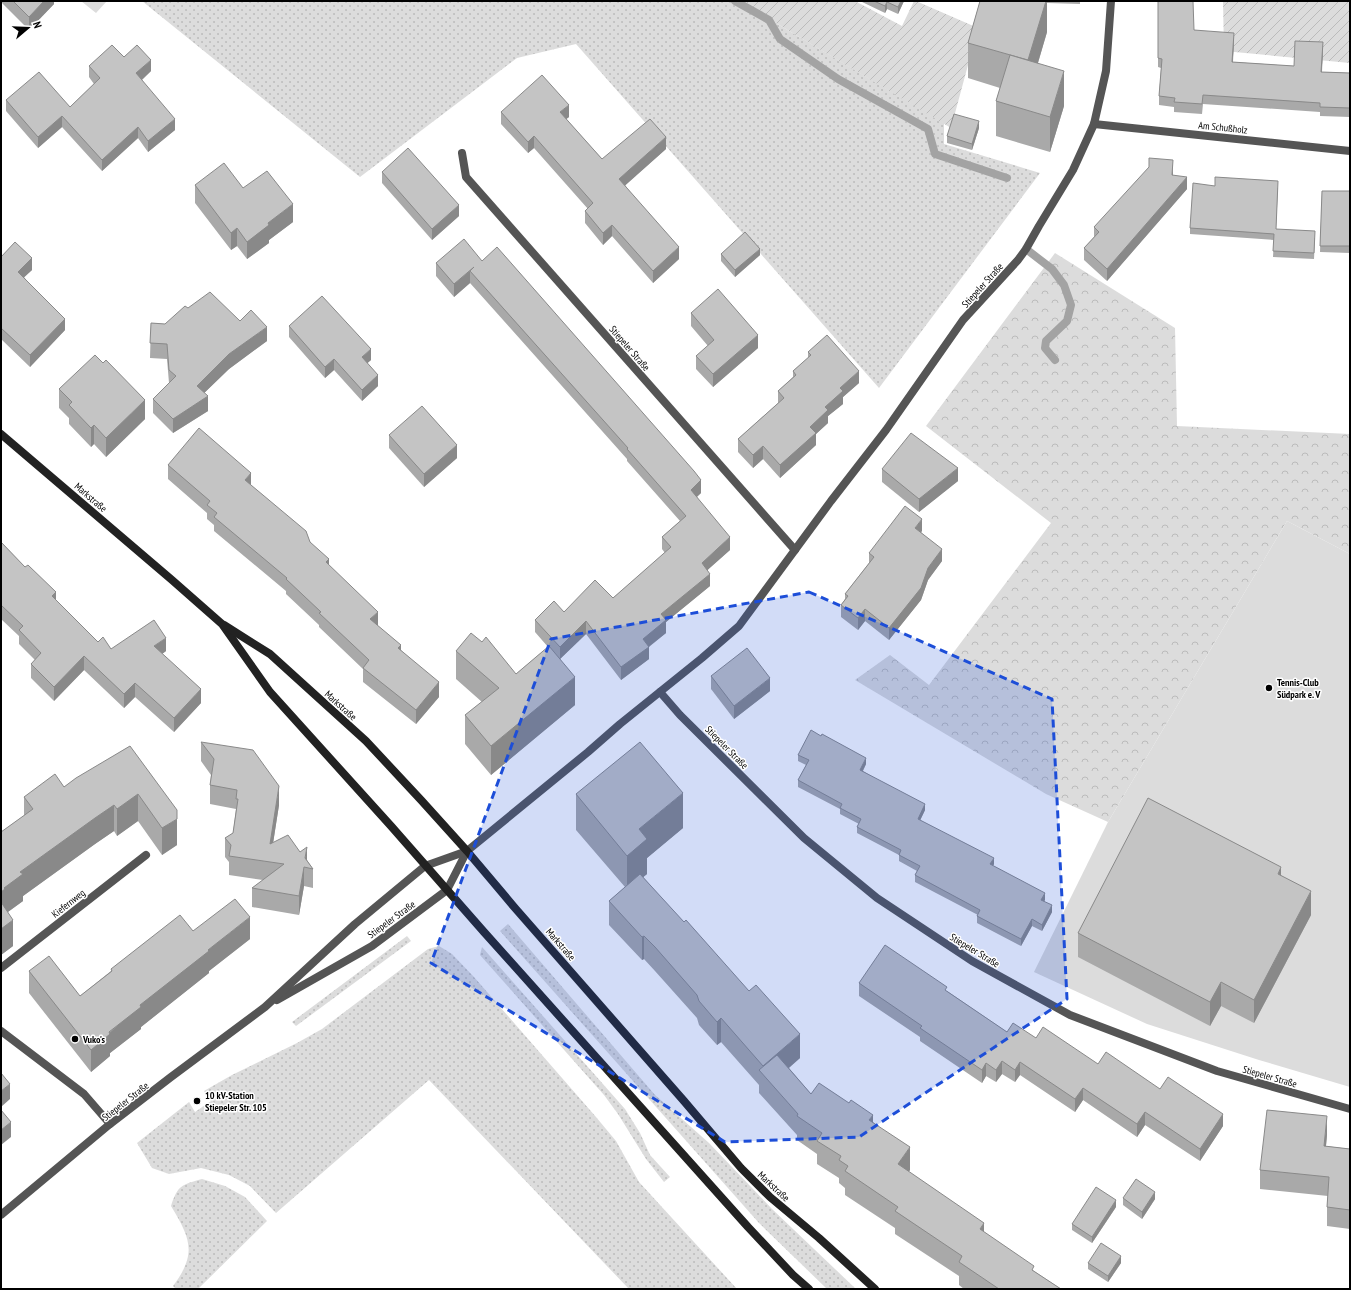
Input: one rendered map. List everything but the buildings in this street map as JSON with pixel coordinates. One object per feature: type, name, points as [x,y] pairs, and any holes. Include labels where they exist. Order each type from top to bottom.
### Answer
[{"type":"main road","name":"Markstraße","points":[[1,434],[222,624],[270,654],[366,742],[467,850],[515,908],[741,1168],[770,1197],[819,1238],[875,1289]]},
{"type":"main road","name":"Markstraße","points":[[222,624],[270,692],[392,826],[425,866],[738,1216],[809,1289]]},
{"type":"street","name":"Stiepeler Straße","points":[[1,1215],[110,1124],[265,1007],[355,924],[425,866],[467,850],[588,752],[625,719],[660,692],[739,626],[794,550],[886,430],[963,320],[1018,260],[1026,249],[1073,170],[1094,124],[1106,72],[1111,1]]},
{"type":"street","name":"Am Schußholz","points":[[1094,124],[1350,151]]},
{"type":"street","name":"Stiepeler Straße","points":[[462,153],[466,177],[794,550]]},
{"type":"street","name":"Stiepeler Straße","points":[[660,692],[680,715],[804,838],[877,898],[972,961],[1070,1015],[1217,1071],[1350,1109]]},
{"type":"street","name":"Stiepeler Straße","points":[[265,1007],[372,946],[447,890],[467,850]]},
{"type":"street","name":"Kiefernweg","points":[[1,968],[146,855]]},
{"type":"street","points":[[1,1031],[84,1094],[110,1124]]},
{"type":"highlighted area","points":[[809,592],[1052,699],[1067,999],[859,1137],[725,1142],[431,963],[551,639]]},
{"type":"green space","points":[[81,1],[107,1],[96,13]]},
{"type":"green space","points":[[142,1],[739,1],[944,123],[944,144],[1040,173],[879,388],[576,44],[517,58],[360,177]]},
{"type":"green space","points":[[739,1],[855,1],[902,26],[914,1],[916,1],[978,28],[951,128]]},
{"type":"green space","points":[[1223,1],[1350,1],[1350,63],[1224,51]]},
{"type":"green space","points":[[1055,253],[1175,328],[1177,426],[1350,434],[1350,554],[1287,521],[1108,822],[1046,794],[855,680],[890,655],[929,685],[1051,523],[926,426]]},
{"type":"green space","name":"Tennis-Club Südpark e. V","points":[[1287,521],[1350,554],[1350,1087],[1147,1024],[1034,972],[1108,822]]},
{"type":"green space","points":[[508,924],[655,1095],[709,1143],[772,1209],[856,1289],[827,1289],[759,1223],[500,931]]},
{"type":"green space","points":[[407,936],[411,941],[296,1026],[292,1022]]},
{"type":"green space","points":[[439,946],[452,954],[474,977],[596,1117],[616,1141],[639,1182],[737,1289],[629,1289],[429,1080],[276,1213],[250,1186],[229,1175],[201,1168],[169,1174],[152,1168],[137,1143],[189,1102],[195,1112],[211,1101],[204,1091],[322,1029],[428,949]]},
{"type":"green space","points":[[482,947],[625,1109],[640,1133],[650,1155],[670,1177],[664,1182],[646,1159],[618,1114],[604,1095],[480,955]]},
{"type":"green space","points":[[202,1179],[225,1186],[245,1197],[267,1221],[198,1289],[176,1289],[173,1286],[186,1265],[188,1246],[187,1237],[171,1206],[178,1190],[181,1187]]},
{"type":"waterway","points":[[735,1],[769,20],[780,39],[838,79],[928,129],[935,154],[1007,178]]},
{"type":"waterway","points":[[1026,249],[1052,269],[1064,285],[1071,305],[1067,321],[1046,341],[1045,348],[1055,360]]},
{"type":"place","name":"Tennis-Club Südpark e. V","points":[[1269,688]]},
{"type":"place","name":"Vuko's","points":[[75,1039]]},
{"type":"place","name":"10 kV-Station Stiepeler Str. 105","points":[[197,1101]]}]
